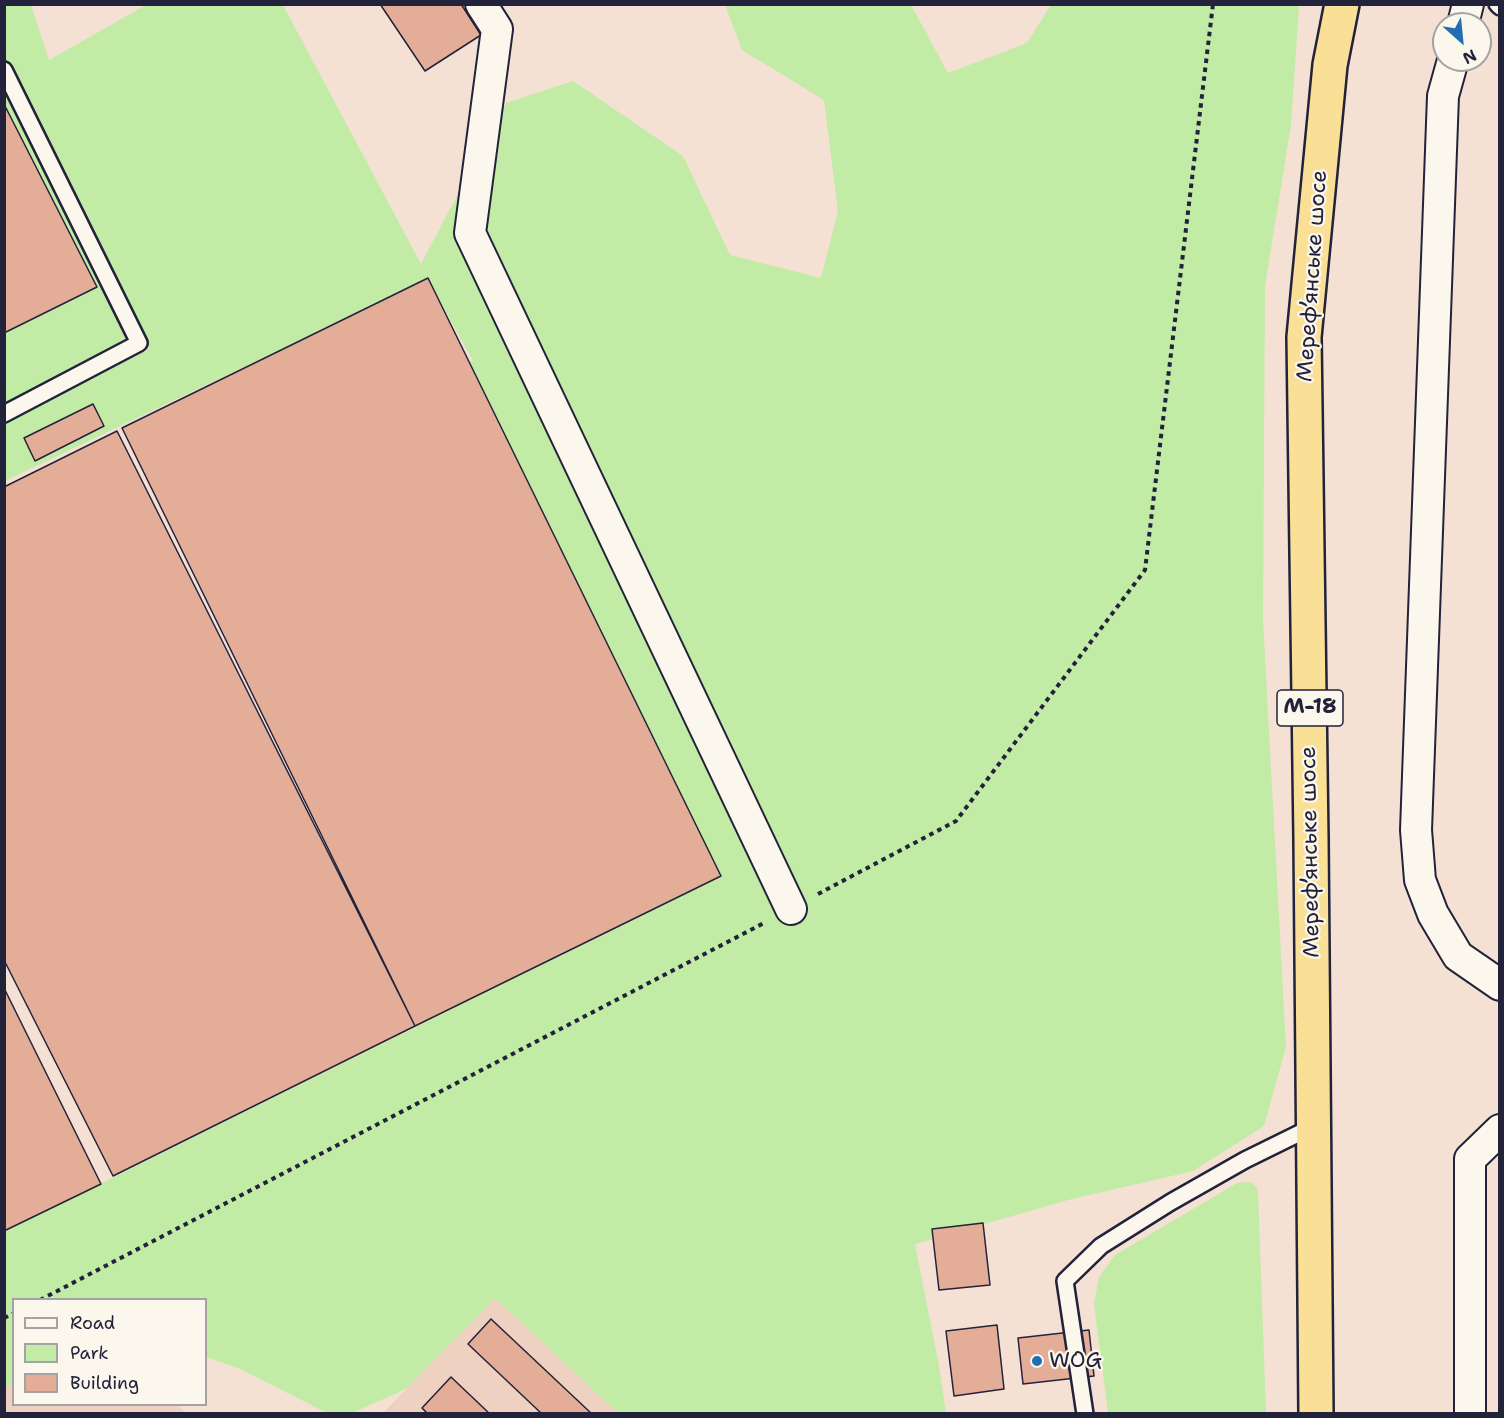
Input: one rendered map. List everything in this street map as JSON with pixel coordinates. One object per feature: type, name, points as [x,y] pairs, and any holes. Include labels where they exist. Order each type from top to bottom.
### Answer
[{"type":"highway","name":"Мереф’янське шосе","points":[[1316,1413],[1312,851],[1304,337],[1330,65],[1342,4]]},
{"type":"street","points":[[481,4],[496,29],[470,233],[791,909]]},
{"type":"street","points":[[1450,72],[1443,96],[1416,830],[1420,880],[1433,914],[1458,956],[1500,985]]},
{"type":"street","points":[[1470,1413],[1470,1159],[1500,1130]]},
{"type":"lane","points":[[4,70],[139,343],[4,414]]},
{"type":"lane","points":[[1085,1413],[1065,1281],[1101,1246],[1171,1202],[1245,1160],[1314,1126]]},
{"type":"path","points":[[42,1298],[956,821],[1145,570],[1213,4]]},
{"type":"shaded area","points":[[495,1298],[618,1413],[382,1414]]},
{"type":"shaded area","points":[[12,1382],[12,1406],[179,1406],[185,1413],[5,1413],[4,1386]]},
{"type":"green space","points":[[5,5],[31,5],[49,60],[146,5],[283,5],[421,264],[506,103],[573,81],[683,156],[730,255],[821,278],[838,211],[824,100],[742,50],[725,5],[911,5],[948,73],[1027,43],[1051,5],[1299,5],[1291,125],[1265,286],[1263,620],[1286,1047],[1264,1126],[1193,1171],[1068,1200],[915,1244],[946,1413],[618,1413],[495,1298],[406,1389],[352,1413],[327,1413],[238,1368],[207,1357],[207,1298],[12,1298],[12,1384],[5,1387],[5,1231],[720,876],[469,361],[473,361],[428,279],[5,481]]},
{"type":"green space","points":[[1250,1182],[1256,1186],[1258,1192],[1266,1413],[1108,1413],[1094,1304],[1099,1277],[1115,1255],[1237,1183]]},
{"type":"building","points":[[380,4],[461,4],[481,35],[425,71]]},
{"type":"building","points":[[4,104],[97,287],[4,333]]},
{"type":"building","points":[[428,278],[721,876],[415,1026],[122,428]]},
{"type":"building","points":[[93,404],[104,426],[35,461],[24,438]]},
{"type":"building","points":[[117,431],[415,1026],[113,1176],[4,960],[4,487]]},
{"type":"building","points":[[4,988],[101,1184],[4,1231]]},
{"type":"building","points":[[983,1223],[990,1285],[939,1290],[932,1229]]},
{"type":"building","points":[[491,1319],[592,1414],[542,1414],[468,1344]]},
{"type":"building","points":[[997,1325],[1004,1389],[954,1396],[946,1331]]},
{"type":"building","points":[[1089,1330],[1094,1376],[1023,1384],[1018,1338]]},
{"type":"building","points":[[451,1377],[490,1414],[428,1414],[422,1408]]},
{"type":"place","name":"WOG","points":[[1037,1361]]}]
